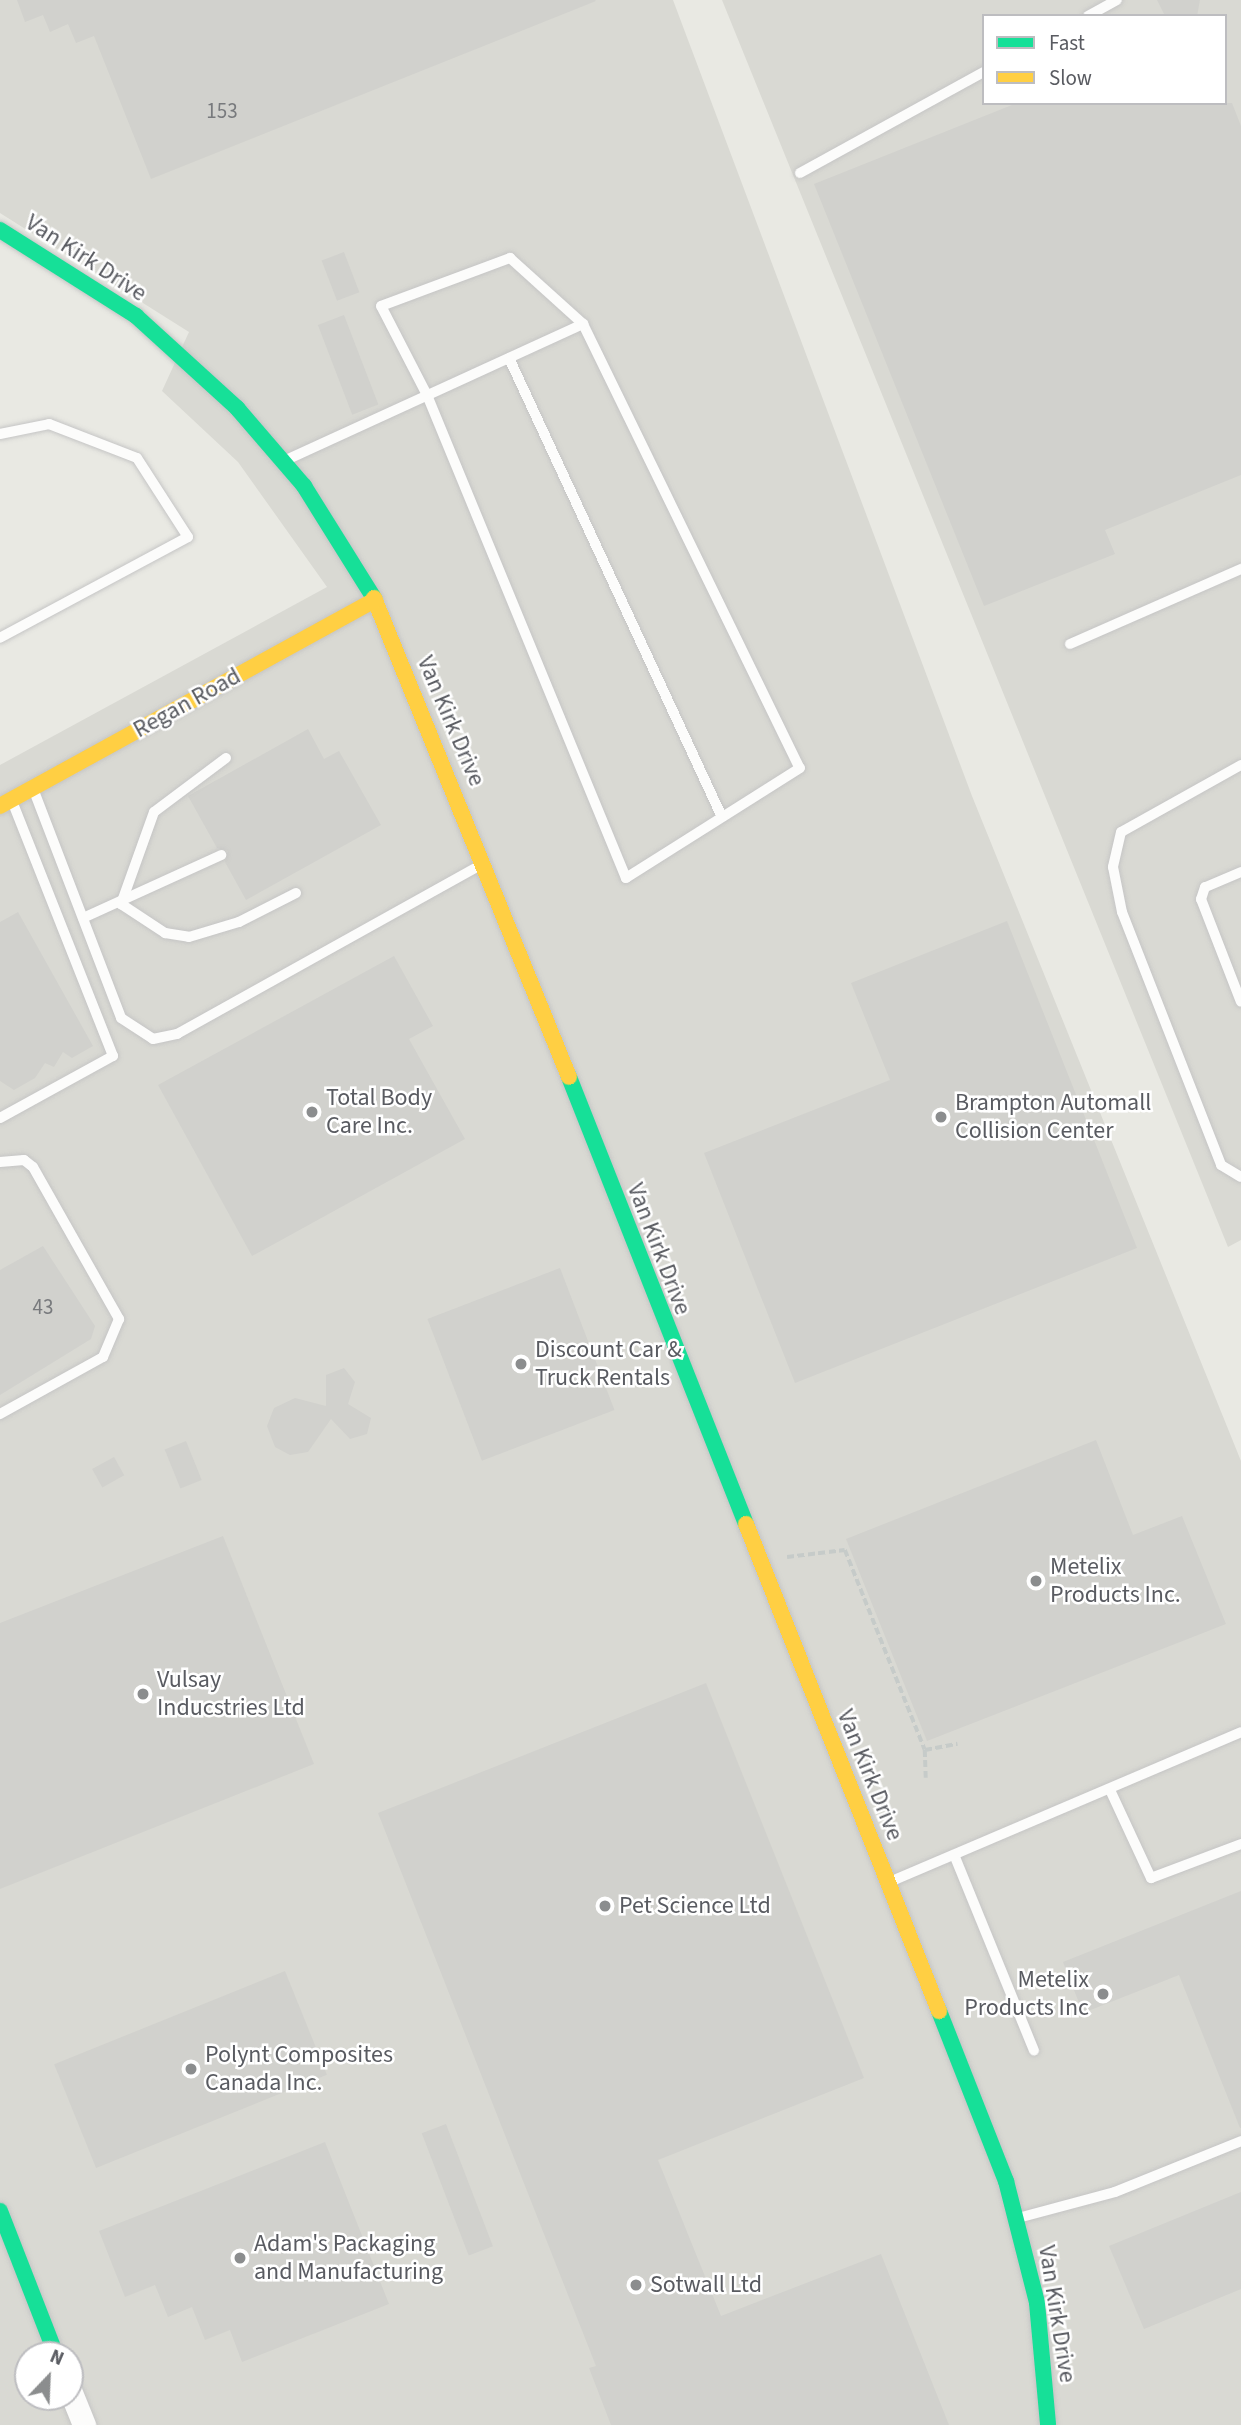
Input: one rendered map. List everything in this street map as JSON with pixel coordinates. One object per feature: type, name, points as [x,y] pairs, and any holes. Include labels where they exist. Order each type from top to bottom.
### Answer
[{"type":"street","name":"Van Kirk Drive","points":[[0,230],[136,316],[237,408],[282,461],[375,600],[484,864],[760,1565],[889,1882],[1018,2218],[1037,2303],[1048,2425]]},
{"type":"street","name":"Regan Road","points":[[6,803],[375,600]]},
{"type":"street","points":[[0,2211],[51,2341]]},
{"type":"lane","points":[[1092,14],[1116,0]]},
{"type":"lane","points":[[800,173],[982,73]]},
{"type":"lane","points":[[510,258],[583,324],[800,768],[626,878],[427,395],[381,306],[510,258]]},
{"type":"lane","points":[[282,461],[583,324]]},
{"type":"lane","points":[[509,358],[722,817]]},
{"type":"lane","points":[[0,434],[49,424],[137,458],[188,537],[0,638]]},
{"type":"lane","points":[[1070,644],[1241,569]]},
{"type":"lane","points":[[121,904],[153,812],[226,758]]},
{"type":"lane","points":[[1241,765],[1121,832],[1113,867],[1122,912],[1221,1165],[1241,1177]]},
{"type":"lane","points":[[33,788],[121,1018],[139,1035],[165,1039],[484,864]]},
{"type":"lane","points":[[0,1118],[113,1056],[6,803]]},
{"type":"lane","points":[[83,918],[121,904],[221,855]]},
{"type":"lane","points":[[1241,872],[1205,887],[1201,899],[1241,1002]]},
{"type":"lane","points":[[121,904],[165,933],[189,937],[239,922],[296,893]]},
{"type":"lane","points":[[0,1162],[24,1160],[33,1167],[119,1319],[103,1357],[0,1414]]},
{"type":"lane","points":[[889,1882],[1111,1792],[1122,1778],[1241,1732]]},
{"type":"lane","points":[[1111,1792],[1151,1878],[1241,1844]]},
{"type":"lane","points":[[955,1857],[1034,2051]]},
{"type":"lane","points":[[1018,2218],[1115,2192],[1241,2141]]},
{"type":"path","points":[[760,1565],[809,1550],[829,1555],[845,1550],[925,1750],[926,1778]]},
{"type":"path","points":[[925,1750],[957,1744]]},
{"type":"shaded area","points":[[0,0],[673,0],[972,796],[1241,1461],[1241,2425],[0,2425],[0,765],[327,587],[238,462],[162,391],[189,332],[0,213]]},
{"type":"shaded area","points":[[722,0],[1241,0],[1241,1240],[1228,1247]]},
{"type":"building","points":[[17,0],[596,1],[151,179],[94,36],[76,43],[68,24],[50,32],[43,15],[25,22]]},
{"type":"building","points":[[1157,0],[1200,0],[1197,14],[1164,14]]},
{"type":"building","points":[[1232,103],[1241,126],[1241,475],[1105,530],[1115,554],[984,606],[814,184],[1012,105]]},
{"type":"building","points":[[344,252],[359,292],[337,301],[322,261]]},
{"type":"building","points":[[344,315],[378,405],[352,415],[318,325]]},
{"type":"building","points":[[308,729],[324,759],[339,751],[381,825],[246,900],[225,862],[228,851],[217,848],[188,796]]},
{"type":"building","points":[[18,912],[93,1046],[72,1058],[63,1052],[54,1067],[45,1063],[35,1078],[14,1090],[0,1081],[0,922]]},
{"type":"building","name":"Brampton Automall Collision Center","points":[[1007,921],[1137,1248],[795,1383],[704,1153],[890,1080],[851,983]]},
{"type":"building","name":"Total Body Care Inc.","points":[[394,956],[433,1026],[409,1039],[465,1139],[252,1256],[158,1085]]},
{"type":"building","points":[[43,1246],[95,1326],[91,1339],[0,1395],[0,1270]]},
{"type":"building","name":"Discount Car & Truck Rentals","points":[[560,1268],[614,1410],[482,1461],[427,1319]]},
{"type":"building","points":[[344,1368],[355,1382],[348,1404],[371,1418],[367,1434],[350,1439],[331,1419],[308,1452],[290,1455],[275,1447],[267,1426],[274,1408],[295,1398],[326,1406],[326,1375]]},
{"type":"building","name":"Metelix Products Inc.","points":[[1096,1440],[1133,1535],[1182,1516],[1226,1624],[927,1741],[846,1539]]},
{"type":"building","points":[[186,1441],[202,1480],[180,1489],[165,1450]]},
{"type":"building","points":[[114,1457],[124,1475],[102,1487],[92,1469]]},
{"type":"building","name":"Vulsay Inducstries Ltd","points":[[223,1536],[314,1764],[0,1889],[0,1623]]},
{"type":"building","name":"Pet Science Ltd","points":[[706,1683],[864,2078],[658,2160],[721,2316],[881,2254],[949,2425],[611,2425],[589,2368],[596,2366],[378,1813]]},
{"type":"building","name":"Metelix Products Inc","points":[[1241,1891],[1240,2128],[1179,1975],[1083,2013],[1063,1962]]},
{"type":"building","name":"Polynt Composites Canada Inc.","points":[[285,1971],[327,2075],[96,2168],[54,2064]]},
{"type":"building","points":[[446,2124],[493,2246],[469,2256],[422,2133]]},
{"type":"building","name":"Adam's Packaging and Manufacturing","points":[[325,2142],[389,2304],[242,2362],[230,2330],[205,2340],[192,2307],[168,2317],[155,2285],[125,2297],[99,2231]]},
{"type":"building","points":[[1241,2192],[1241,2289],[1144,2329],[1109,2246]]},
{"type":"traffic: fast","points":[[0,230],[136,316],[237,408],[304,486],[374,598]]},
{"type":"traffic: fast","points":[[569,1077],[746,1524]]},
{"type":"traffic: fast","points":[[939,2011],[1006,2181],[1037,2303],[1048,2425]]},
{"type":"traffic: fast","points":[[0,2211],[51,2341]]},
{"type":"traffic: slow","points":[[374,598],[569,1077]]},
{"type":"traffic: slow","points":[[0,806],[375,600]]},
{"type":"traffic: slow","points":[[746,1524],[939,2011]]},
{"type":"place","name":"Total Body Care Inc.","points":[[312,1112]]},
{"type":"place","name":"Brampton Automall Collision Center","points":[[941,1117]]},
{"type":"place","name":"Discount Car & Truck Rentals","points":[[521,1364]]},
{"type":"place","name":"Metelix Products Inc.","points":[[1036,1581]]},
{"type":"place","name":"Vulsay Inducstries Ltd","points":[[143,1694]]},
{"type":"place","name":"Pet Science Ltd","points":[[605,1906]]},
{"type":"place","name":"Metelix Products Inc","points":[[1103,1994]]},
{"type":"place","name":"Polynt Composites Canada Inc.","points":[[191,2069]]},
{"type":"place","name":"Adam's Packaging and Manufacturing","points":[[240,2258]]},
{"type":"place","name":"Sotwall Ltd","points":[[636,2285]]}]
